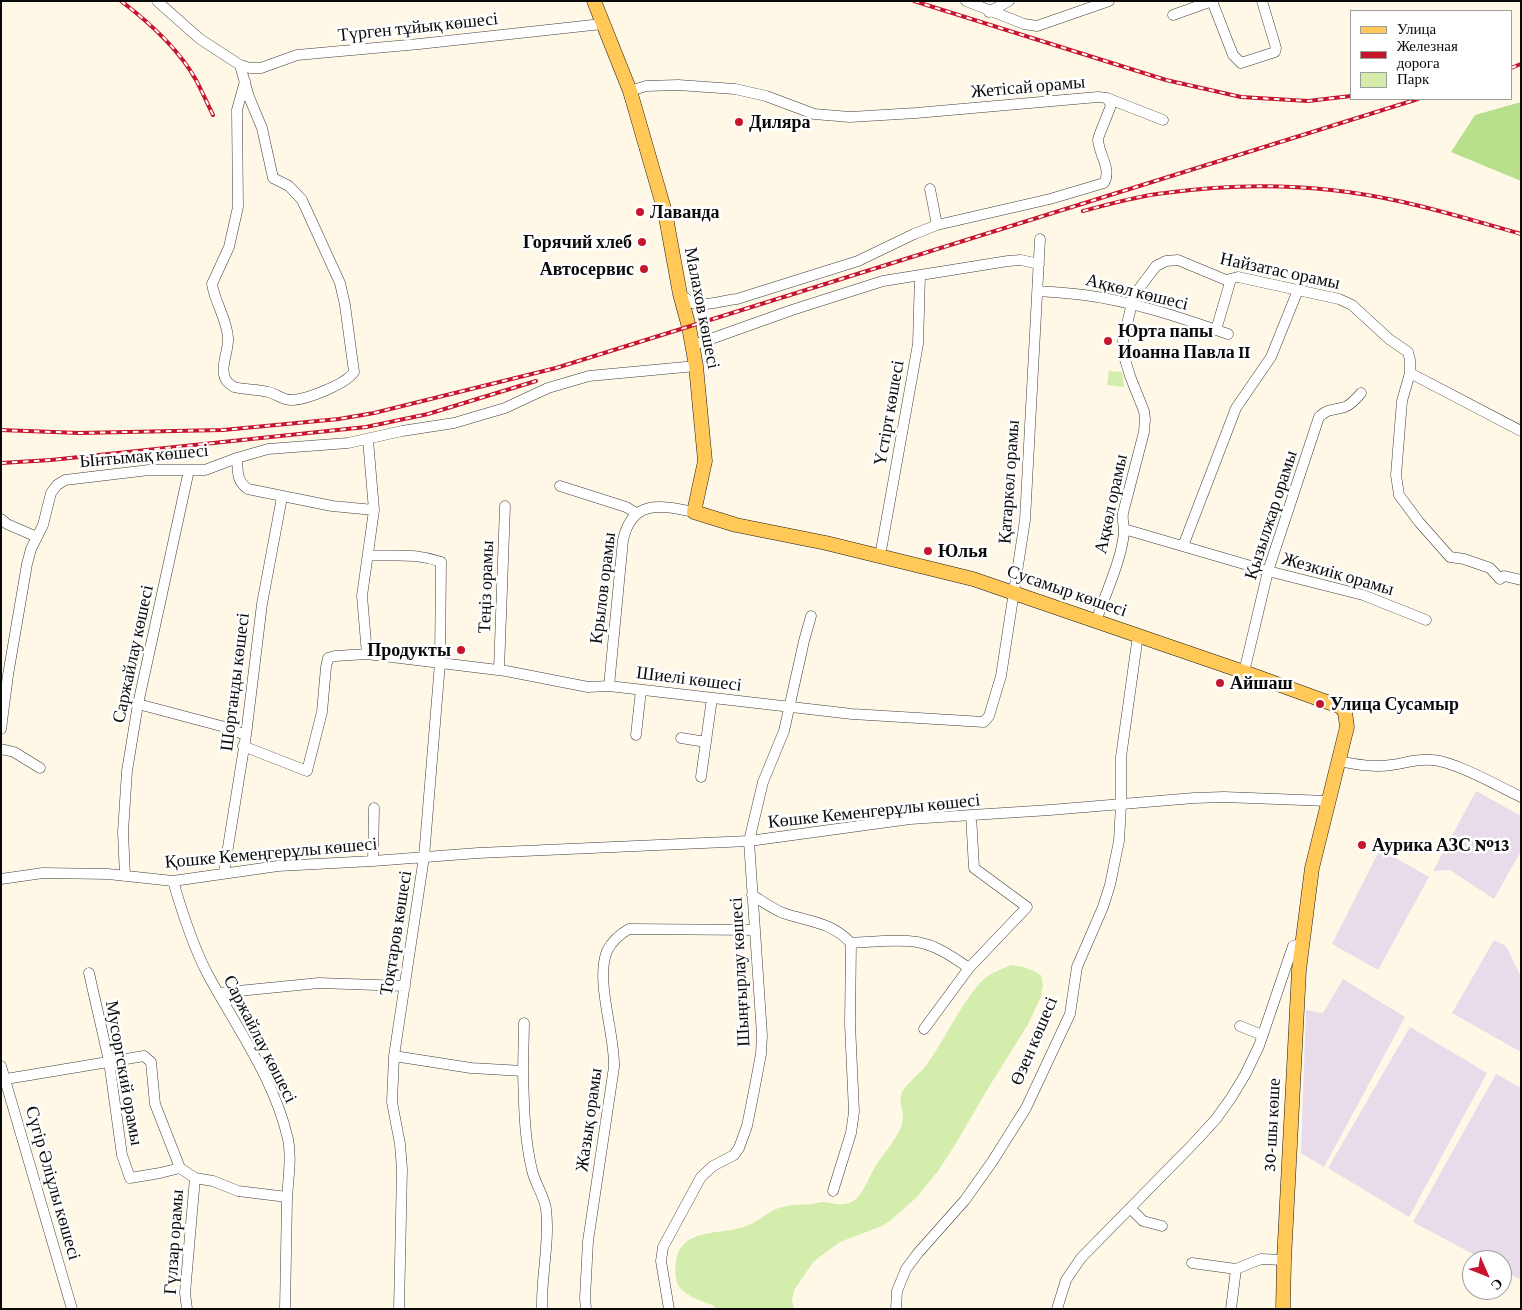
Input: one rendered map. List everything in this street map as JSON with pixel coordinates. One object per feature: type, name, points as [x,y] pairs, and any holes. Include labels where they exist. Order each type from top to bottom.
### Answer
[{"type":"main road","name":"Малахов көшесі","points":[[594,1],[630,91],[665,212],[680,294],[689,327],[696,366],[705,461],[694,512]]},
{"type":"main road","name":"Сусамыр көшесі","points":[[694,512],[736,524],[973,579],[1341,707],[1345,712],[1347,727],[1338,761]]},
{"type":"main road","points":[[1302,944],[1312,868],[1338,761]]},
{"type":"main road","name":"30-шы көше","points":[[1283,1309],[1299,970],[1302,944]]},
{"type":"street","points":[[157,1],[200,38],[240,64],[245,81],[249,97],[262,128],[273,178],[289,186],[302,200],[340,283],[345,305],[354,372],[351,377],[330,388],[309,397],[294,400],[286,400],[268,392],[234,387],[224,377],[229,341],[212,284],[229,247],[238,208],[237,110],[245,81]]},
{"type":"street","points":[[966,1],[989,12],[1024,24],[1038,26],[1109,1]]},
{"type":"street","points":[[989,12],[1009,1]]},
{"type":"street","points":[[1173,15],[1212,1],[1232,55],[1241,63],[1275,52],[1276,48],[1262,1]]},
{"type":"street","name":"Түрген тұйық көшесі","points":[[240,64],[250,68],[261,68],[297,55],[602,24]]},
{"type":"street","name":"Жетісай орамы","points":[[630,91],[646,86],[666,85],[735,89],[766,96],[814,114],[850,117],[1107,98],[1111,105],[1107,120],[1098,138],[1102,159],[1107,168],[1104,183],[1050,200],[936,225],[858,261],[737,299],[703,304],[694,303],[680,294]]},
{"type":"street","points":[[1107,98],[1163,120]]},
{"type":"street","points":[[930,189],[936,225]]},
{"type":"street","name":"Қатаркөл орамы","points":[[994,700],[1001,676],[1025,520],[1040,239]]},
{"type":"street","points":[[691,346],[792,310],[884,281],[1015,260],[1039,264]]},
{"type":"street","name":"Найзатас орамы","points":[[1131,305],[1138,290],[1156,266],[1166,261],[1178,260],[1226,280],[1238,277],[1339,299],[1352,305],[1389,339],[1408,352],[1410,360],[1410,373],[1401,410],[1396,475],[1399,495],[1419,522],[1450,557],[1464,559],[1490,568],[1500,579],[1504,576],[1521,580]]},
{"type":"street","name":"Үстірт көшесі","points":[[880,556],[918,344],[920,275]]},
{"type":"street","points":[[1216,330],[1231,279]]},
{"type":"street","points":[[1183,546],[1236,408],[1271,357],[1298,290]]},
{"type":"street","name":"Ақкөл көшесі","points":[[1038,291],[1085,295],[1131,305],[1228,334]]},
{"type":"street","name":"Ақкөл орамы","points":[[1096,621],[1120,551],[1124,529],[1122,523],[1123,513],[1146,419],[1124,356],[1123,341],[1131,305]]},
{"type":"street","name":"Ынтымақ көшесі","points":[[1,729],[27,564],[31,549],[43,525],[51,493],[57,485],[65,480],[149,470],[205,470],[268,448],[348,444],[402,431],[454,423],[504,408],[548,388],[590,376],[696,366]]},
{"type":"street","points":[[1410,373],[1521,431]]},
{"type":"street","name":"Қызылжар орамы","points":[[1244,672],[1268,571],[1319,417],[1327,410],[1345,407],[1361,394]]},
{"type":"street","points":[[367,654],[362,596],[374,510],[368,440]]},
{"type":"street","points":[[237,458],[238,478],[242,485],[248,489],[332,506],[374,510]]},
{"type":"street","name":"Саржайлау көшесі","points":[[125,876],[123,832],[127,772],[138,704],[189,470]]},
{"type":"street","points":[[560,486],[626,507],[636,513]]},
{"type":"street","name":"Шортанды көшесі","points":[[224,872],[246,734],[262,604],[282,497]]},
{"type":"street","name":"Теңіз орамы","points":[[499,670],[506,506]]},
{"type":"street","name":"Сусамыр көшесі","points":[[650,508],[670,507],[694,512]]},
{"type":"street","name":"Крылов орамы","points":[[609,686],[623,540],[626,528],[636,513],[650,508]]},
{"type":"street","points":[[1,519],[37,537]]},
{"type":"street","name":"Жезкиік орамы","points":[[1124,529],[1268,571],[1363,595],[1426,620]]},
{"type":"street","name":"Тоқтаров көшесі","points":[[368,555],[409,554],[428,557],[441,562],[440,663],[424,857],[394,1056],[392,1102],[400,1144],[402,1169],[399,1309]]},
{"type":"street","points":[[749,841],[763,782],[784,731],[811,616]]},
{"type":"street","name":"Өзен көшесі","points":[[896,1309],[897,1291],[906,1270],[918,1253],[965,1200],[992,1162],[1026,1108],[1066,1022],[1074,996],[1077,967],[1090,935],[1097,924],[1110,885],[1119,841],[1121,757],[1138,635]]},
{"type":"street","name":"Шиелі көшесі","points":[[244,746],[307,771],[322,712],[328,658],[367,654],[499,670],[588,687],[609,686],[852,714],[984,722],[989,716],[994,700]]},
{"type":"street","points":[[636,735],[641,690]]},
{"type":"street","points":[[701,777],[712,698]]},
{"type":"street","points":[[138,704],[246,734]]},
{"type":"street","points":[[681,738],[706,742]]},
{"type":"street","points":[[1,749],[14,752],[40,768]]},
{"type":"street","points":[[1338,761],[1368,766],[1392,765],[1414,759],[1435,760],[1460,768],[1521,797]]},
{"type":"street","name":"Көшке Кеменгерұлы көшесі","points":[[424,857],[487,852],[749,841],[910,819],[1121,805],[1194,798],[1224,797],[1328,801]]},
{"type":"street","points":[[373,861],[374,808]]},
{"type":"street","points":[[924,1029],[969,968],[1028,907],[974,868],[971,815]]},
{"type":"street","name":"Шыңғырлау көшесі","points":[[669,1309],[661,1261],[663,1247],[701,1177],[713,1166],[734,1155],[739,1148],[746,1126],[761,1054],[762,1035],[749,841]]},
{"type":"street","name":"Қошке Кемеңгерұлы көшесі","points":[[1,879],[43,873],[125,876],[172,881],[224,872],[278,866],[424,857]]},
{"type":"street","name":"Саржайлау көшесі","points":[[172,881],[197,951],[218,993],[268,1082],[280,1110],[288,1141],[290,1175],[287,1197],[285,1309]]},
{"type":"street","points":[[752,895],[783,912],[823,924],[840,933],[851,943],[918,942],[939,949],[969,968]]},
{"type":"street","name":"Жазық орамы","points":[[586,1309],[588,1241],[614,1067],[605,993],[604,971],[608,950],[615,939],[629,929],[755,930]]},
{"type":"street","points":[[833,1191],[851,1133],[854,1112],[850,1024],[851,943]]},
{"type":"street","points":[[1057,1309],[1066,1280],[1073,1267],[1216,1119],[1245,1075],[1262,1035],[1293,946],[1302,944]]},
{"type":"street","name":"Мусоргский орамы","points":[[89,972],[109,1061],[122,1155],[130,1178],[180,1168]]},
{"type":"street","points":[[218,993],[320,982],[405,986]]},
{"type":"street","points":[[524,1024],[524,1120],[532,1170],[546,1208],[547,1232],[542,1309]]},
{"type":"street","points":[[1240,1026],[1262,1035]]},
{"type":"street","points":[[6,1079],[144,1056],[151,1062],[155,1104],[180,1168],[194,1178],[213,1181],[238,1191],[287,1197]]},
{"type":"street","points":[[394,1056],[471,1068],[523,1071]]},
{"type":"street","name":"Сүгір Әліұлы көшесі","points":[[1,1066],[72,1309]]},
{"type":"street","name":"Гүлзар орамы","points":[[187,1309],[185,1293],[194,1178]]},
{"type":"street","points":[[1130,1208],[1143,1221],[1162,1226]]},
{"type":"street","points":[[1192,1263],[1236,1268],[1261,1259],[1284,1260]]},
{"type":"street","points":[[1231,1309],[1236,1268]]},
{"type":"shaded area","points":[[1476,791],[1521,816],[1521,851],[1494,899],[1450,870],[1433,871]]},
{"type":"shaded area","points":[[1380,849],[1429,877],[1378,970],[1332,944]]},
{"type":"shaded area","points":[[1494,940],[1506,946],[1521,977],[1521,1052],[1452,1013]]},
{"type":"shaded area","points":[[1343,979],[1405,1017],[1324,1167],[1301,1153],[1306,1010],[1323,1013]]},
{"type":"shaded area","points":[[1410,1027],[1487,1073],[1409,1217],[1328,1168]]},
{"type":"shaded area","points":[[1496,1074],[1521,1088],[1521,1280],[1512,1275],[1512,1250],[1465,1250],[1413,1222]]},
{"type":"green space","points":[[1521,102],[1521,181],[1451,152],[1475,115]]},
{"type":"green space","points":[[1109,371],[1122,372],[1124,387],[1107,385]]},
{"type":"green space","points":[[1011,965],[1026,968],[1041,975],[1043,985],[1041,997],[1027,1026],[955,1145],[938,1171],[917,1197],[882,1226],[840,1242],[814,1261],[794,1290],[792,1300],[794,1309],[716,1309],[713,1305],[694,1298],[681,1289],[676,1279],[676,1262],[679,1251],[694,1237],[746,1226],[786,1206],[823,1202],[844,1204],[856,1199],[875,1167],[892,1144],[902,1125],[902,1092],[925,1067],[960,1010],[976,988],[987,977]]},
{"type":"railway","points":[[121,1],[153,27],[181,57],[196,80],[213,115]]},
{"type":"railway","points":[[914,1],[1166,80],[1241,97],[1308,101],[1350,96]]},
{"type":"railway","points":[[1512,68],[1521,64]]},
{"type":"railway","points":[[1,430],[79,433],[223,430],[339,419],[374,413],[556,368],[1415,100]]},
{"type":"railway","points":[[1083,211],[1134,198],[1195,189],[1254,186],[1314,188],[1344,191],[1403,202],[1521,234]]},
{"type":"railway","points":[[1,463],[51,460],[366,427],[428,414],[536,381]]},
{"type":"place","name":"Диляра","points":[[739,122]]},
{"type":"place","name":"Лаванда","points":[[640,212]]},
{"type":"place","name":"Горячий хлеб","points":[[642,242]]},
{"type":"place","name":"Автосервис","points":[[644,269]]},
{"type":"place","name":"Юрта папы Иоанна Павла II","points":[[1108,341]]},
{"type":"place","name":"Юлья","points":[[928,551]]},
{"type":"place","name":"Продукты","points":[[461,650]]},
{"type":"place","name":"Айшаш","points":[[1220,683]]},
{"type":"place","name":"Улица Сусамыр","points":[[1320,704]]},
{"type":"place","name":"Аурика АЗС №13","points":[[1362,845]]}]
